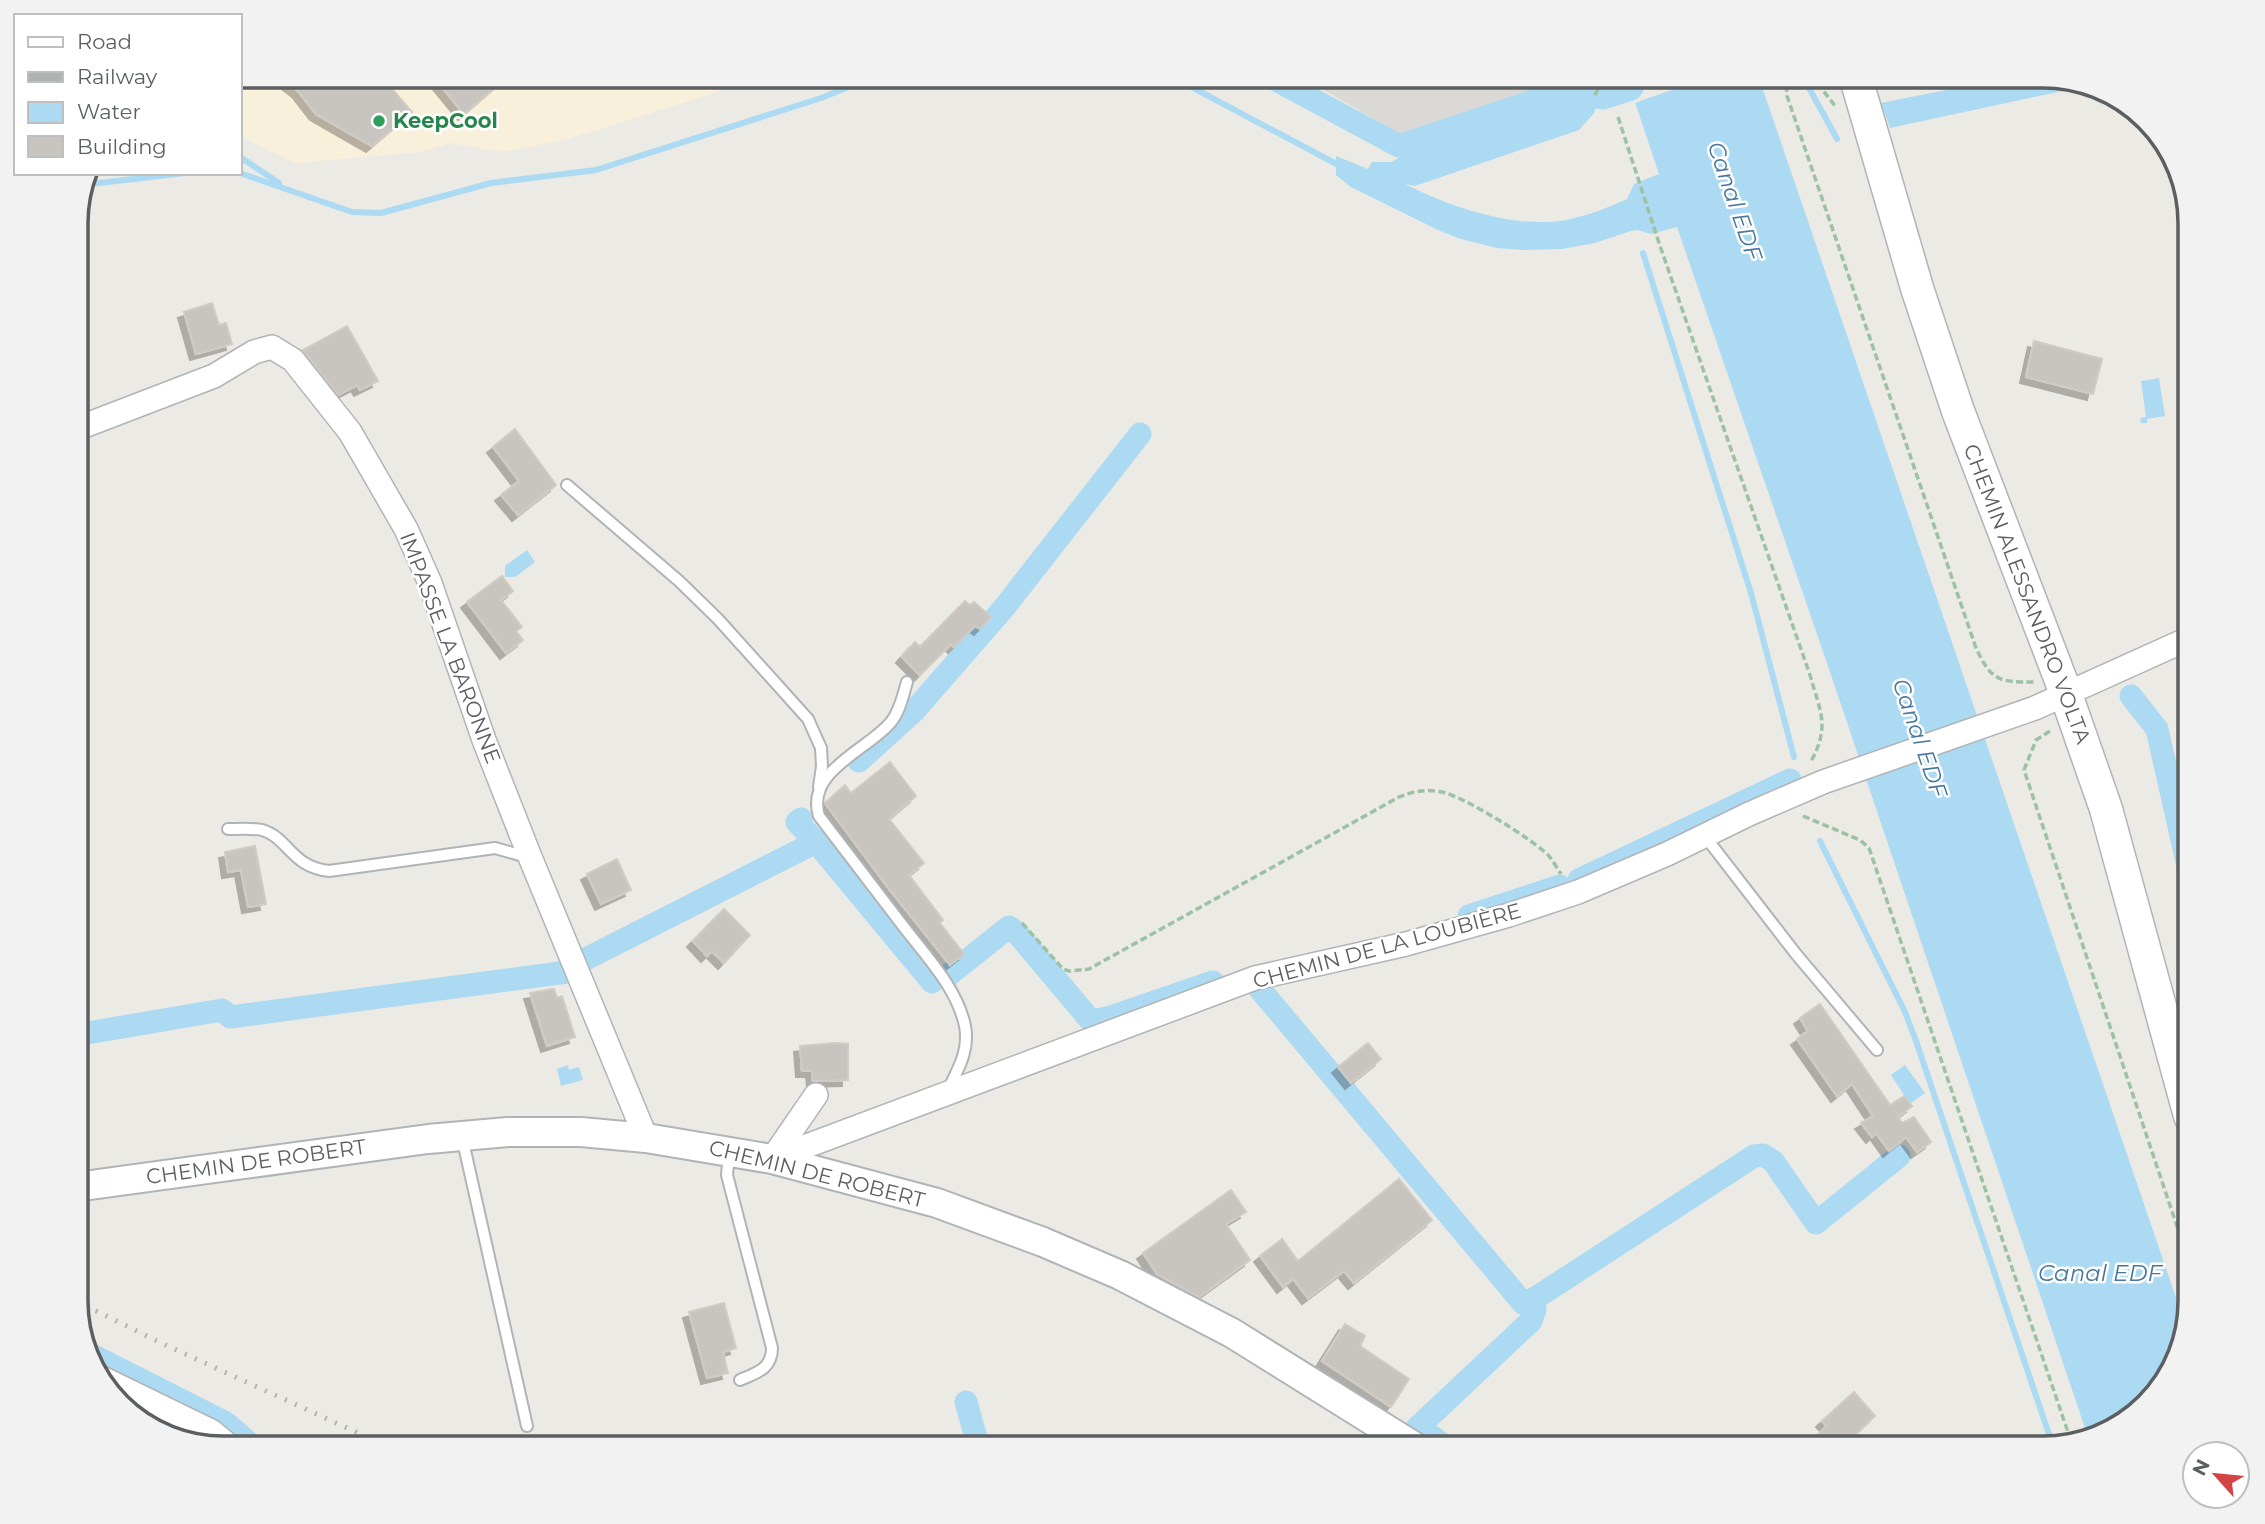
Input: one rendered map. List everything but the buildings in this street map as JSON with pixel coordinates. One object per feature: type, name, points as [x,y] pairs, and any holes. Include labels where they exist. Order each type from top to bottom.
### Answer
[{"type":"main road","name":"CHEMIN ALESSANDRO VOLTA","points":[[1859,88],[1917,288],[1958,411],[2068,697],[2106,809],[2178,1072]]},
{"type":"street","name":"IMPASSE LA BARONNE","points":[[88,424],[214,376],[254,352],[272,347],[293,360],[351,432],[406,528],[430,583],[484,740],[646,1138]]},
{"type":"street","name":"CHEMIN DE LA LOUBIÈRE","points":[[772,1159],[1255,978],[1406,944],[1573,894],[1614,878],[1823,782],[2068,697],[2178,644]]},
{"type":"street","points":[[772,1159],[816,1095]]},
{"type":"street","name":"CHEMIN DE ROBERT","points":[[88,1185],[462,1135],[581,1132],[729,1150],[937,1203],[1043,1241],[1120,1275],[1232,1334],[1397,1436]]},
{"type":"street","points":[[115,1384],[217,1436]]},
{"type":"lane","points":[[567,485],[679,581],[718,619],[808,719],[821,747],[822,766],[816,805],[819,816],[941,974],[959,1008],[965,1027],[964,1056],[945,1094]]},
{"type":"lane","points":[[817,797],[832,771],[892,722],[907,682]]},
{"type":"lane","points":[[228,829],[265,831],[303,863],[329,871],[495,848],[530,857]]},
{"type":"lane","points":[[1704,835],[1796,954],[1877,1050]]},
{"type":"lane","points":[[462,1135],[527,1426]]},
{"type":"lane","points":[[729,1150],[727,1175],[772,1348],[771,1362],[740,1380]]},
{"type":"path","points":[[1786,88],[1976,648],[1986,669],[1998,679],[2068,697],[2036,740],[2024,770],[2178,1229]]},
{"type":"path","points":[[1595,95],[1598,89]]},
{"type":"path","points":[[1618,117],[1660,246],[1805,662],[1822,720],[1823,737],[1784,799],[1822,826],[1860,840],[1869,848],[2068,1434]]},
{"type":"path","points":[[1022,923],[1063,969],[1088,969],[1399,797],[1423,790],[1455,795],[1536,845],[1554,863],[1573,894]]},
{"type":"shaded area","points":[[242,88],[730,88],[565,140],[504,152],[450,143],[420,152],[295,163],[242,137]]},
{"type":"shaded area","points":[[1320,88],[1536,88],[1403,136]]},
{"type":"water","name":"Canal EDF","points":[[1630,88],[1762,88],[2178,1303],[2173,1337],[2155,1377],[2125,1409],[2085,1429],[1677,227],[1651,234],[1631,231],[1595,243],[1562,249],[1497,248],[1440,231],[1351,187],[1336,175],[1336,156],[1368,169],[1372,162],[1391,162],[1408,153],[1570,98],[1591,101],[1595,112],[1579,130],[1415,186],[1405,184],[1442,201],[1483,214],[1504,219],[1546,222],[1581,216],[1627,199],[1634,184],[1659,174]]},
{"type":"water","points":[[1956,88],[2067,90],[1890,128],[1881,103]]},
{"type":"water","points":[[2159,378],[2165,416],[2147,419],[2147,423],[2141,423],[2140,418],[2146,417],[2141,381]]},
{"type":"water","points":[[527,550],[535,562],[515,577],[505,577],[505,566]]},
{"type":"water","points":[[568,1065],[569,1070],[579,1067],[583,1080],[561,1086],[557,1069]]},
{"type":"water","points":[[1905,1065],[1925,1093],[1910,1104],[1891,1075]]},
{"type":"pier","points":[[1627,88],[1677,88],[1632,104]]},
{"type":"waterway","points":[[242,174],[352,212],[381,213],[491,183],[596,170],[846,88]]},
{"type":"waterway","points":[[1193,88],[1342,167]]},
{"type":"waterway","points":[[1291,88],[1399,146],[1572,88]]},
{"type":"waterway","points":[[1572,88],[1582,93],[1586,88]]},
{"type":"waterway","points":[[1586,88],[1603,98],[1631,89]]},
{"type":"waterway","points":[[1809,88],[1837,139]]},
{"type":"waterway","points":[[1587,109],[1640,91]]},
{"type":"waterway","points":[[242,158],[279,183]]},
{"type":"waterway","points":[[93,184],[168,175]]},
{"type":"waterway","points":[[1643,253],[1751,593],[1794,757]]},
{"type":"waterway","points":[[859,761],[914,711],[1003,609],[1140,434]]},
{"type":"waterway","points":[[2131,696],[2157,729],[2178,822]]},
{"type":"waterway","points":[[1579,880],[1790,780]]},
{"type":"waterway","points":[[578,963],[816,842],[797,822],[801,819]]},
{"type":"waterway","points":[[1820,841],[1905,1012],[2049,1436]]},
{"type":"waterway","points":[[816,842],[932,982]]},
{"type":"waterway","points":[[1469,916],[1560,886]]},
{"type":"waterway","points":[[946,977],[1009,927],[1091,1021],[1111,1017],[1213,982]]},
{"type":"waterway","points":[[88,1033],[222,1010],[230,1017],[567,972]]},
{"type":"waterway","points":[[1259,988],[1523,1303],[1534,1299]]},
{"type":"waterway","points":[[1417,1428],[1531,1321],[1535,1310],[1534,1299],[1754,1156],[1763,1155],[1773,1161],[1816,1223],[1899,1156]]},
{"type":"waterway","points":[[101,1360],[226,1423],[241,1436]]},
{"type":"waterway","points":[[966,1402],[975,1436]]},
{"type":"waterway","points":[[1418,1427],[1431,1436]]},
{"type":"railway","points":[[88,1307],[365,1436]]},
{"type":"place","name":"KeepCool","points":[[379,121]]}]
